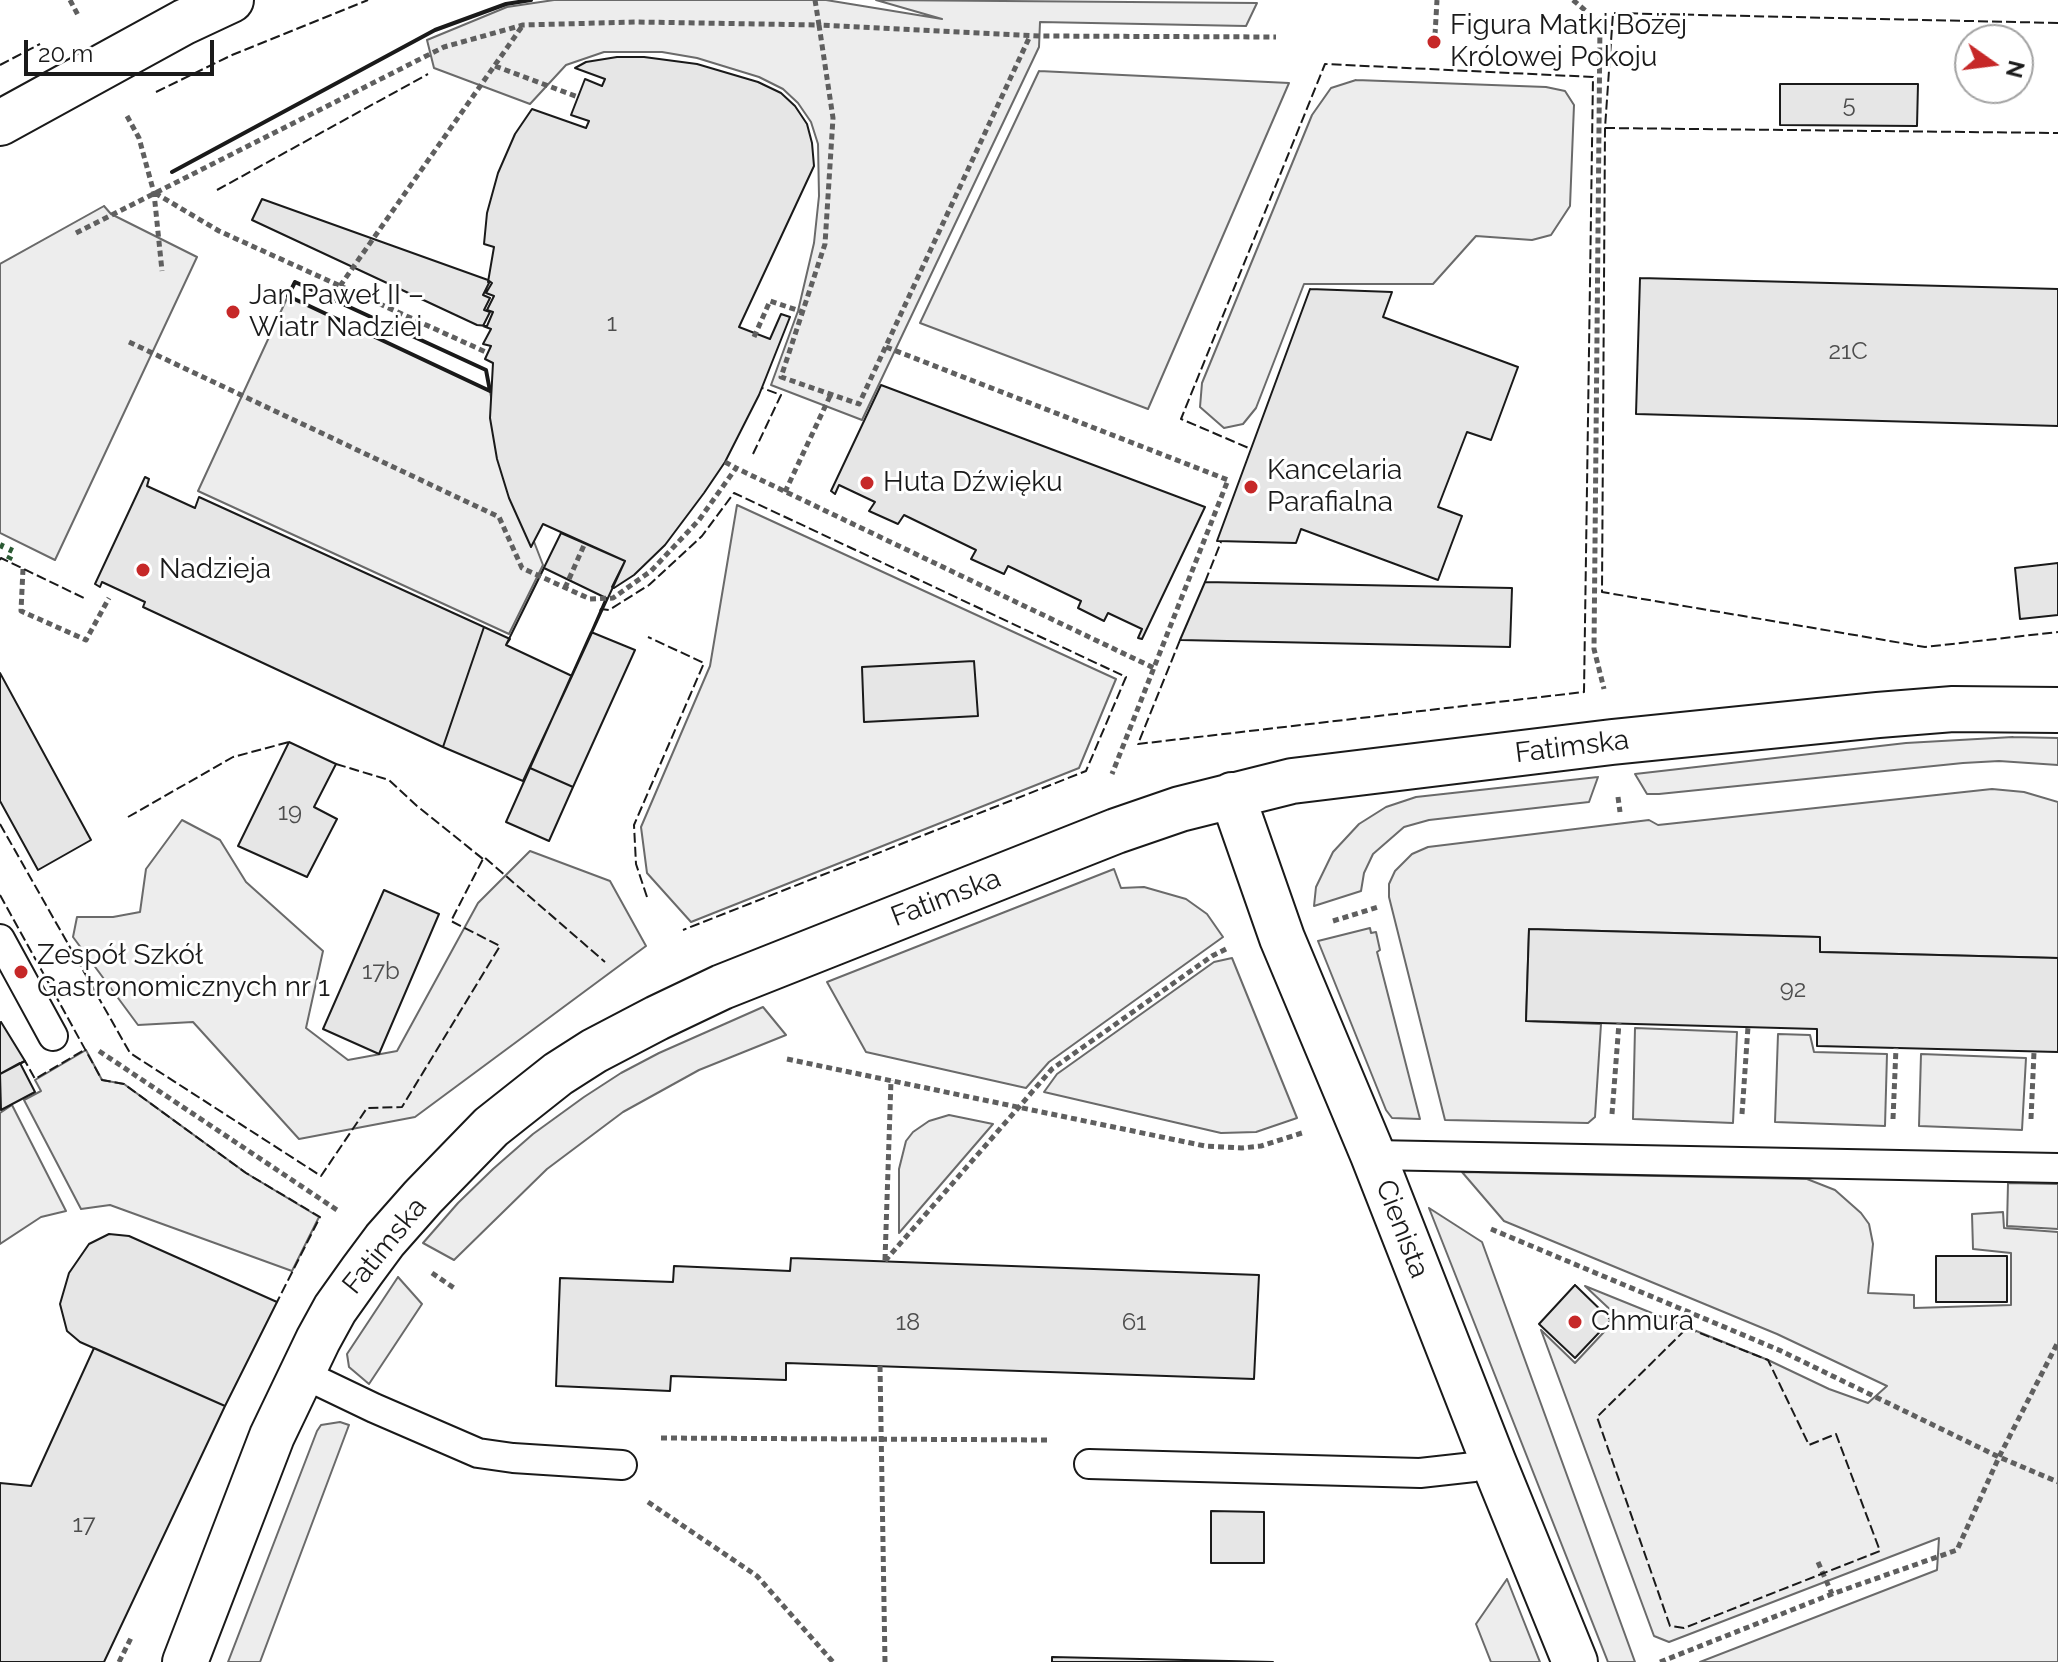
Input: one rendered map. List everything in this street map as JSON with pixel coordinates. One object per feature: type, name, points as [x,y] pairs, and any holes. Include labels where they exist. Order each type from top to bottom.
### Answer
[{"type":"street","points":[[0,123],[184,22],[231,0]]},
{"type":"street","name":"Fatimska","points":[[185,1662],[247,1495],[301,1373],[335,1309],[385,1240],[460,1156],[524,1099],[594,1051],[722,987],[1116,831],[1180,809],[1292,781],[1612,742],[1953,709],[2058,710]]},
{"type":"street","name":"Cienista","points":[[1232,795],[1282,938],[1373,1155],[1575,1662]]},
{"type":"lane","points":[[0,939],[53,1036]]},
{"type":"lane","points":[[1373,1155],[2058,1168]]},
{"type":"lane","points":[[301,1373],[478,1453],[622,1465]]},
{"type":"lane","points":[[1089,1464],[1420,1473],[1474,1467],[1493,1461]]},
{"type":"path","points":[[70,0],[81,22]]},
{"type":"path","points":[[815,0],[833,118],[825,244],[781,377],[859,404],[1030,36]]},
{"type":"path","points":[[1435,35],[1437,0]]},
{"type":"path","points":[[1573,0],[1600,23],[1594,649],[1607,700]]},
{"type":"path","points":[[76,233],[444,47],[523,25],[637,22],[819,25],[1030,36],[1276,37]]},
{"type":"path","points":[[340,286],[523,25]]},
{"type":"path","points":[[495,66],[578,97]]},
{"type":"path","points":[[120,105],[139,138],[154,193],[162,271]]},
{"type":"path","points":[[154,193],[219,231],[488,353]]},
{"type":"path","points":[[754,337],[770,301],[803,312]]},
{"type":"path","points":[[129,342],[499,517],[522,568],[590,599],[613,598],[651,571],[699,520],[736,468]]},
{"type":"path","points":[[886,347],[1228,480],[1112,776]]},
{"type":"path","points":[[785,492],[831,394]]},
{"type":"path","points":[[725,462],[1156,669]]},
{"type":"path","points":[[565,588],[585,543]]},
{"type":"path","points":[[23,569],[21,611],[86,640],[109,598]]},
{"type":"path","points":[[1327,923],[1378,907]]},
{"type":"path","points":[[891,1080],[885,1261],[1052,1069],[1212,956]]},
{"type":"path","points":[[1612,1115],[1619,1023]]},
{"type":"path","points":[[1742,1118],[1748,1027]]},
{"type":"path","points":[[89,1044],[340,1212]]},
{"type":"path","points":[[1892,1123],[1896,1048]]},
{"type":"path","points":[[2031,1126],[2034,1052]]},
{"type":"path","points":[[787,1059],[1224,1148],[1261,1146],[1306,1132]]},
{"type":"path","points":[[1491,1229],[1779,1350],[1999,1457],[2058,1482]]},
{"type":"path","points":[[1660,1662],[1832,1594],[1957,1550],[1999,1457],[2058,1342]]},
{"type":"path","points":[[880,1366],[885,1662]]},
{"type":"path","points":[[833,1662],[757,1576],[622,1485],[625,1439],[1055,1440]]},
{"type":"path","points":[[1818,1562],[1832,1594]]},
{"type":"shaded area","points":[[554,0],[826,0],[942,19],[876,0],[1257,3],[1246,26],[1040,22],[1039,47],[862,420],[771,385],[798,311],[814,243],[819,196],[818,144],[811,122],[783,89],[759,77],[697,58],[662,52],[604,52],[566,65],[530,104],[434,68],[427,40],[507,7]]},
{"type":"shaded area","points":[[1039,71],[1289,83],[1148,409],[920,323]]},
{"type":"shaded area","points":[[1356,80],[1546,87],[1565,91],[1574,105],[1570,206],[1551,235],[1532,240],[1476,236],[1433,284],[1304,284],[1256,408],[1243,424],[1224,428],[1200,407],[1202,383],[1312,115],[1331,88]]},
{"type":"shaded area","points":[[104,206],[111,214],[197,257],[55,560],[0,533],[0,264]]},
{"type":"shaded area","points":[[288,296],[490,391],[502,459],[543,565],[509,634],[198,491]]},
{"type":"shaded area","points":[[737,505],[1116,679],[1079,768],[691,922],[647,873],[641,827],[710,666]]},
{"type":"shaded area","points":[[2013,737],[2058,738],[2058,765],[1999,761],[1963,763],[1659,794],[1647,794],[1635,774],[1906,743]]},
{"type":"shaded area","points":[[1598,777],[1589,802],[1429,820],[1404,827],[1373,854],[1364,873],[1361,891],[1314,906],[1316,887],[1333,852],[1359,824],[1386,807],[1416,797]]},
{"type":"shaded area","points":[[1992,789],[2024,792],[2058,802],[2058,958],[1820,952],[1819,937],[1529,929],[1526,1021],[1601,1024],[1595,1117],[1588,1123],[1445,1120],[1389,897],[1389,884],[1395,871],[1412,854],[1428,847],[1649,820],[1658,825]]},
{"type":"shaded area","points":[[182,820],[220,840],[246,882],[323,951],[306,1028],[348,1060],[397,1051],[478,903],[530,851],[610,881],[646,946],[415,1117],[299,1139],[193,1022],[138,1025],[73,937],[77,917],[113,917],[140,912],[146,869]]},
{"type":"shaded area","points":[[1114,869],[1121,888],[1144,887],[1186,899],[1207,914],[1223,937],[1049,1062],[1026,1088],[866,1052],[827,982]]},
{"type":"shaded area","points":[[1370,928],[1371,933],[1376,932],[1380,950],[1377,952],[1420,1119],[1392,1118],[1386,1110],[1318,941]]},
{"type":"shaded area","points":[[1232,958],[1297,1118],[1256,1132],[1221,1133],[1044,1092],[1057,1074],[1214,962]]},
{"type":"shaded area","points":[[763,1007],[786,1035],[699,1070],[623,1112],[547,1169],[454,1260],[423,1243],[493,1169],[533,1134],[584,1097],[659,1053]]},
{"type":"shaded area","points":[[1635,1028],[1737,1032],[1733,1123],[1633,1119]]},
{"type":"shaded area","points":[[1778,1034],[1810,1035],[1814,1052],[1887,1054],[1885,1126],[1775,1122]]},
{"type":"shaded area","points":[[86,1050],[102,1080],[124,1084],[246,1173],[319,1217],[292,1271],[110,1205],[81,1209],[24,1100],[41,1091],[35,1080]]},
{"type":"shaded area","points":[[1921,1054],[2026,1058],[2022,1130],[1919,1126]]},
{"type":"shaded area","points":[[12,1105],[66,1211],[41,1217],[0,1244],[0,1113]]},
{"type":"shaded area","points":[[949,1115],[993,1124],[899,1233],[899,1169],[906,1141],[929,1121]]},
{"type":"shaded area","points":[[1462,1172],[1807,1179],[1835,1190],[1869,1224],[1873,1244],[1868,1293],[1914,1295],[1914,1308],[2011,1305],[2011,1253],[1973,1249],[1972,1214],[2003,1212],[2004,1228],[2058,1232],[2058,1662],[1700,1662],[1937,1570],[1939,1538],[1669,1642],[1654,1636],[1541,1330],[1575,1363],[1618,1317],[1585,1286],[1868,1403],[1887,1386],[1777,1334],[1504,1221]]},
{"type":"shaded area","points":[[2008,1183],[2058,1184],[2058,1229],[2007,1226]]},
{"type":"shaded area","points":[[1429,1208],[1482,1242],[1635,1662],[1608,1662]]},
{"type":"shaded area","points":[[398,1277],[422,1304],[369,1384],[349,1367],[347,1354]]},
{"type":"shaded area","points":[[340,1422],[349,1425],[260,1662],[228,1662],[317,1431],[321,1425]]},
{"type":"shaded area","points":[[1507,1579],[1540,1662],[1491,1662],[1476,1624]]},
{"type":"building","points":[[617,57],[697,64],[758,82],[781,93],[807,124],[814,166],[739,327],[770,339],[781,314],[790,317],[759,395],[725,462],[665,545],[634,575],[614,588],[625,561],[543,524],[531,547],[509,498],[497,459],[490,418],[493,363],[485,359],[491,346],[483,344],[491,329],[483,326],[490,312],[484,310],[490,298],[483,295],[489,283],[494,247],[484,244],[487,213],[498,173],[515,134],[532,109],[586,128],[589,121],[571,115],[585,79],[602,86],[605,79],[575,68],[586,62]]},
{"type":"building","points":[[1780,84],[1918,84],[1917,126],[1780,125]]},
{"type":"building","points":[[262,199],[488,280],[492,283],[486,293],[494,296],[487,310],[493,312],[487,326],[477,325],[252,220]]},
{"type":"building","points":[[1640,278],[2058,289],[2058,426],[1636,414]]},
{"type":"building","points":[[1310,289],[1392,292],[1383,317],[1518,367],[1491,440],[1467,432],[1438,507],[1462,516],[1438,580],[1301,529],[1296,543],[1217,541]]},
{"type":"building","points":[[881,385],[1205,507],[1142,639],[1138,638],[1142,629],[1108,613],[1104,621],[1078,608],[1081,601],[1008,566],[1004,574],[971,559],[976,550],[904,515],[898,524],[869,511],[875,502],[839,485],[835,494],[831,491]]},
{"type":"building","points":[[145,477],[149,479],[147,486],[195,508],[199,497],[484,627],[443,747],[143,607],[145,602],[102,582],[100,587],[95,584]]},
{"type":"building","points":[[561,533],[625,561],[572,676],[506,645]]},
{"type":"building","points":[[2058,563],[2058,615],[2020,619],[2015,568]]},
{"type":"building","points":[[544,568],[606,598],[572,676],[506,645]]},
{"type":"building","points":[[1205,582],[1512,588],[1510,647],[1180,640]]},
{"type":"building","points":[[484,627],[510,639],[506,645],[572,676],[523,781],[443,747]]},
{"type":"building","points":[[591,632],[635,650],[573,787],[530,768]]},
{"type":"building","points":[[974,661],[978,716],[864,722],[862,667]]},
{"type":"building","points":[[0,673],[91,840],[38,870],[0,801]]},
{"type":"building","points":[[289,742],[336,764],[314,807],[337,819],[307,877],[238,846]]},
{"type":"building","points":[[530,768],[573,787],[549,841],[506,822]]},
{"type":"building","points":[[384,890],[439,914],[379,1054],[323,1029]]},
{"type":"building","points":[[1529,929],[1820,937],[1820,952],[2058,958],[2058,1052],[1817,1046],[1817,1029],[1526,1021]]},
{"type":"building","points":[[0,1023],[25,1061],[0,1074]]},
{"type":"building","points":[[20,1063],[35,1092],[1,1110],[0,1074]]},
{"type":"building","points":[[109,1234],[129,1236],[277,1302],[225,1406],[80,1342],[67,1331],[60,1304],[69,1273],[89,1244]]},
{"type":"building","points":[[1936,1256],[2007,1256],[2007,1302],[1936,1302]]},
{"type":"building","points":[[791,1258],[1259,1275],[1254,1379],[786,1363],[786,1380],[671,1376],[670,1391],[556,1386],[560,1278],[673,1282],[674,1266],[790,1271]]},
{"type":"building","name":"Chmura","points":[[1575,1285],[1611,1320],[1575,1358],[1539,1324]]},
{"type":"building","points":[[94,1348],[225,1406],[104,1662],[0,1662],[0,1483],[31,1486]]},
{"type":"building","points":[[1211,1511],[1264,1512],[1264,1563],[1211,1563]]},
{"type":"building","points":[[1052,1657],[1273,1662],[1052,1662]]},
{"type":"hedge","points":[[0,545],[13,551],[8,561]]},
{"type":"fence","points":[[156,92],[232,55],[368,0]]},
{"type":"fence","points":[[2058,23],[1613,13],[1605,128],[1602,592],[1925,647],[2058,632]]},
{"type":"fence","points":[[0,65],[40,44]]},
{"type":"fence","points":[[1180,640],[1138,744],[1584,692],[1593,77],[1325,64],[1181,419],[1251,449]]},
{"type":"fence","points":[[217,190],[428,74]]},
{"type":"fence","points":[[1605,128],[2058,133]]},
{"type":"fence","points":[[753,454],[781,395],[762,388]]},
{"type":"fence","points":[[600,611],[609,610],[649,585],[702,536],[734,493],[1126,677],[1086,771],[683,930]]},
{"type":"fence","points":[[1205,582],[1221,542]]},
{"type":"fence","points":[[0,560],[86,599]]},
{"type":"fence","points":[[647,897],[636,864],[634,825],[704,663],[648,637]]},
{"type":"fence","points":[[128,817],[233,757],[289,742]]},
{"type":"fence","points":[[336,764],[389,780],[605,962]]},
{"type":"fence","points":[[0,824],[130,1053],[321,1176],[367,1108],[402,1107],[500,946],[451,921],[483,859]]},
{"type":"fence","points":[[0,895],[102,1080],[124,1084],[246,1173],[320,1217],[277,1302]]},
{"type":"fence","points":[[21,1063],[25,1061],[35,1079],[86,1049]]},
{"type":"fence","points":[[1687,1328],[1768,1360],[1809,1445],[1836,1434],[1880,1551],[1684,1628],[1670,1626],[1597,1417],[1687,1328]]},
{"type":"wall","points":[[172,172],[435,30],[506,4],[531,0]]},
{"type":"wall","points":[[295,282],[486,370],[490,391],[288,296],[295,282]]},
{"type":"place","name":"Figura Matki Bożej Królowej Pokoju","points":[[1434,42]]},
{"type":"place","name":"Jan Paweł II – Wiatr Nadziei","points":[[233,312]]},
{"type":"place","name":"Huta Dźwięku","points":[[867,483]]},
{"type":"place","name":"Kancelaria Parafialna","points":[[1251,487]]},
{"type":"place","name":"Nadzieja","points":[[143,570]]},
{"type":"place","name":"Zespół Szkół Gastronomicznych nr 1","points":[[21,972]]},
{"type":"place","name":"Chmura","points":[[1575,1322]]}]
